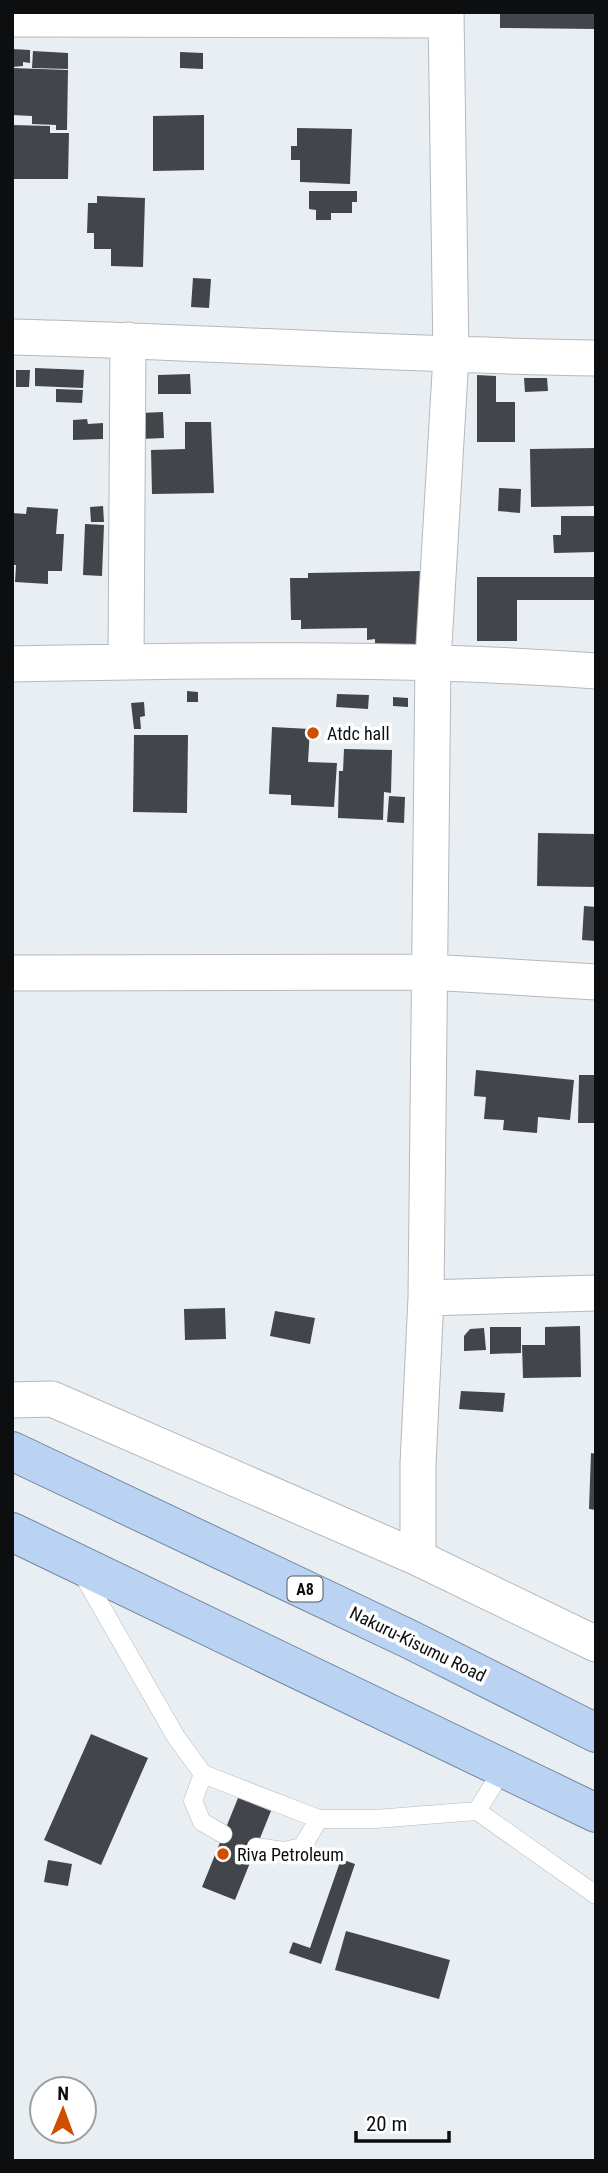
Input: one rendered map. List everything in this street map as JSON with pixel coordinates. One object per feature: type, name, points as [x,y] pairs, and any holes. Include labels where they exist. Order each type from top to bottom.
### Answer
[{"type":"highway","name":"Nakuru-Kisumu Road","points":[[12,1451],[409,1639],[596,1733]]},
{"type":"highway","points":[[12,1532],[596,1812]]},
{"type":"street","points":[[12,19],[446,16],[452,356],[433,661],[426,1298],[418,1464],[418,1558]]},
{"type":"street","points":[[12,337],[452,356],[596,358]]},
{"type":"street","points":[[126,662],[128,340]]},
{"type":"street","points":[[12,664],[433,661],[596,671]]},
{"type":"street","points":[[12,973],[430,972],[596,982]]},
{"type":"street","points":[[426,1298],[596,1293]]},
{"type":"street","points":[[12,1400],[52,1399],[418,1558],[596,1644]]},
{"type":"lane","points":[[76,1564],[176,1737],[203,1774],[319,1819],[375,1819],[477,1811],[596,1895]]},
{"type":"lane","points":[[477,1811],[503,1769]]},
{"type":"lane","points":[[203,1774],[193,1801],[202,1822],[223,1834]]},
{"type":"lane","points":[[256,1847],[284,1852],[302,1847],[319,1819]]},
{"type":"building","points":[[500,12],[596,12],[596,29],[500,28]]},
{"type":"building","points":[[12,49],[30,50],[30,63],[23,62],[23,66],[12,67]]},
{"type":"building","points":[[33,51],[68,53],[68,69],[32,68]]},
{"type":"building","points":[[180,52],[203,53],[203,69],[180,68]]},
{"type":"building","points":[[12,68],[68,70],[67,130],[56,130],[56,125],[32,124],[32,116],[12,115]]},
{"type":"building","points":[[204,115],[204,170],[153,171],[153,116]]},
{"type":"building","points":[[12,125],[50,126],[50,133],[69,133],[68,179],[12,179]]},
{"type":"building","points":[[297,128],[352,129],[350,184],[300,182],[300,160],[291,160],[291,146],[297,146]]},
{"type":"building","points":[[309,191],[357,191],[357,202],[352,202],[352,213],[331,213],[331,220],[316,220],[316,210],[309,209]]},
{"type":"building","points":[[97,196],[145,198],[143,267],[111,266],[111,249],[94,249],[94,233],[87,233],[88,203],[97,203]]},
{"type":"building","points":[[193,278],[211,279],[209,308],[191,307]]},
{"type":"building","points":[[35,368],[84,370],[83,388],[35,386]]},
{"type":"building","points":[[16,370],[30,370],[29,387],[16,387]]},
{"type":"building","points":[[190,374],[191,394],[158,394],[158,375]]},
{"type":"building","points":[[477,375],[496,376],[496,402],[515,402],[515,442],[477,442]]},
{"type":"building","points":[[524,378],[547,378],[548,391],[525,392]]},
{"type":"building","points":[[56,389],[83,390],[82,403],[56,402]]},
{"type":"building","points":[[163,412],[164,438],[141,439],[140,413]]},
{"type":"building","points":[[87,419],[88,424],[103,423],[103,439],[73,440],[73,420]]},
{"type":"building","points":[[185,422],[211,422],[214,493],[152,494],[151,450],[185,449]]},
{"type":"building","points":[[596,448],[596,506],[531,507],[530,449]]},
{"type":"building","points":[[499,488],[521,489],[520,513],[498,511]]},
{"type":"building","points":[[103,506],[104,522],[91,522],[90,507]]},
{"type":"building","points":[[27,507],[58,509],[56,534],[64,534],[62,571],[48,571],[48,584],[15,582],[16,565],[12,565],[12,513],[26,514]]},
{"type":"building","points":[[561,516],[596,516],[596,552],[554,553],[553,535],[561,535]]},
{"type":"building","points":[[85,524],[104,525],[102,576],[83,575]]},
{"type":"building","points":[[423,571],[424,649],[375,650],[375,639],[367,640],[367,628],[301,629],[301,620],[291,620],[290,578],[308,578],[308,573]]},
{"type":"building","points":[[477,577],[596,577],[596,600],[517,600],[517,641],[477,641]]},
{"type":"building","points":[[187,691],[198,692],[198,702],[187,702]]},
{"type":"building","points":[[337,694],[369,695],[368,709],[336,707]]},
{"type":"building","points":[[393,697],[408,698],[408,707],[393,706]]},
{"type":"building","points":[[144,702],[145,716],[140,717],[141,729],[134,729],[131,703]]},
{"type":"building","points":[[272,727],[310,729],[308,762],[337,763],[334,807],[291,805],[291,795],[269,794]]},
{"type":"building","points":[[134,735],[188,735],[187,813],[133,812]]},
{"type":"building","points":[[344,749],[392,750],[391,793],[384,792],[383,820],[338,818],[339,771],[343,771]]},
{"type":"building","points":[[389,796],[405,797],[404,823],[387,822]]},
{"type":"building","points":[[538,833],[596,834],[596,887],[537,886]]},
{"type":"building","points":[[584,906],[596,907],[596,941],[582,940]]},
{"type":"building","points":[[476,1070],[574,1080],[570,1120],[538,1117],[537,1133],[503,1130],[504,1120],[484,1119],[486,1097],[474,1096]]},
{"type":"building","points":[[579,1075],[596,1075],[596,1123],[578,1123]]},
{"type":"building","points":[[225,1308],[226,1339],[185,1340],[184,1309]]},
{"type":"building","points":[[275,1311],[315,1318],[310,1344],[270,1336]]},
{"type":"building","points":[[580,1326],[581,1377],[523,1378],[522,1345],[545,1345],[545,1327]]},
{"type":"building","points":[[490,1327],[521,1327],[521,1353],[490,1354]]},
{"type":"building","points":[[484,1328],[486,1350],[464,1351],[464,1336],[470,1329]]},
{"type":"building","points":[[461,1391],[505,1393],[503,1412],[459,1409]]},
{"type":"building","points":[[591,1453],[596,1454],[596,1510],[589,1509]]},
{"type":"building","points":[[91,1734],[148,1758],[101,1865],[44,1840]]},
{"type":"building","points":[[238,1798],[271,1811],[235,1900],[202,1887]]},
{"type":"building","points":[[341,1859],[355,1864],[321,1964],[289,1953],[293,1942],[310,1948]]},
{"type":"building","points":[[48,1860],[72,1864],[68,1886],[44,1882]]},
{"type":"building","points":[[346,1931],[450,1960],[439,1999],[335,1970]]},
{"type":"place","name":"Atdc hall","points":[[313,733]]},
{"type":"place","name":"Riva Petroleum","points":[[223,1854]]}]
